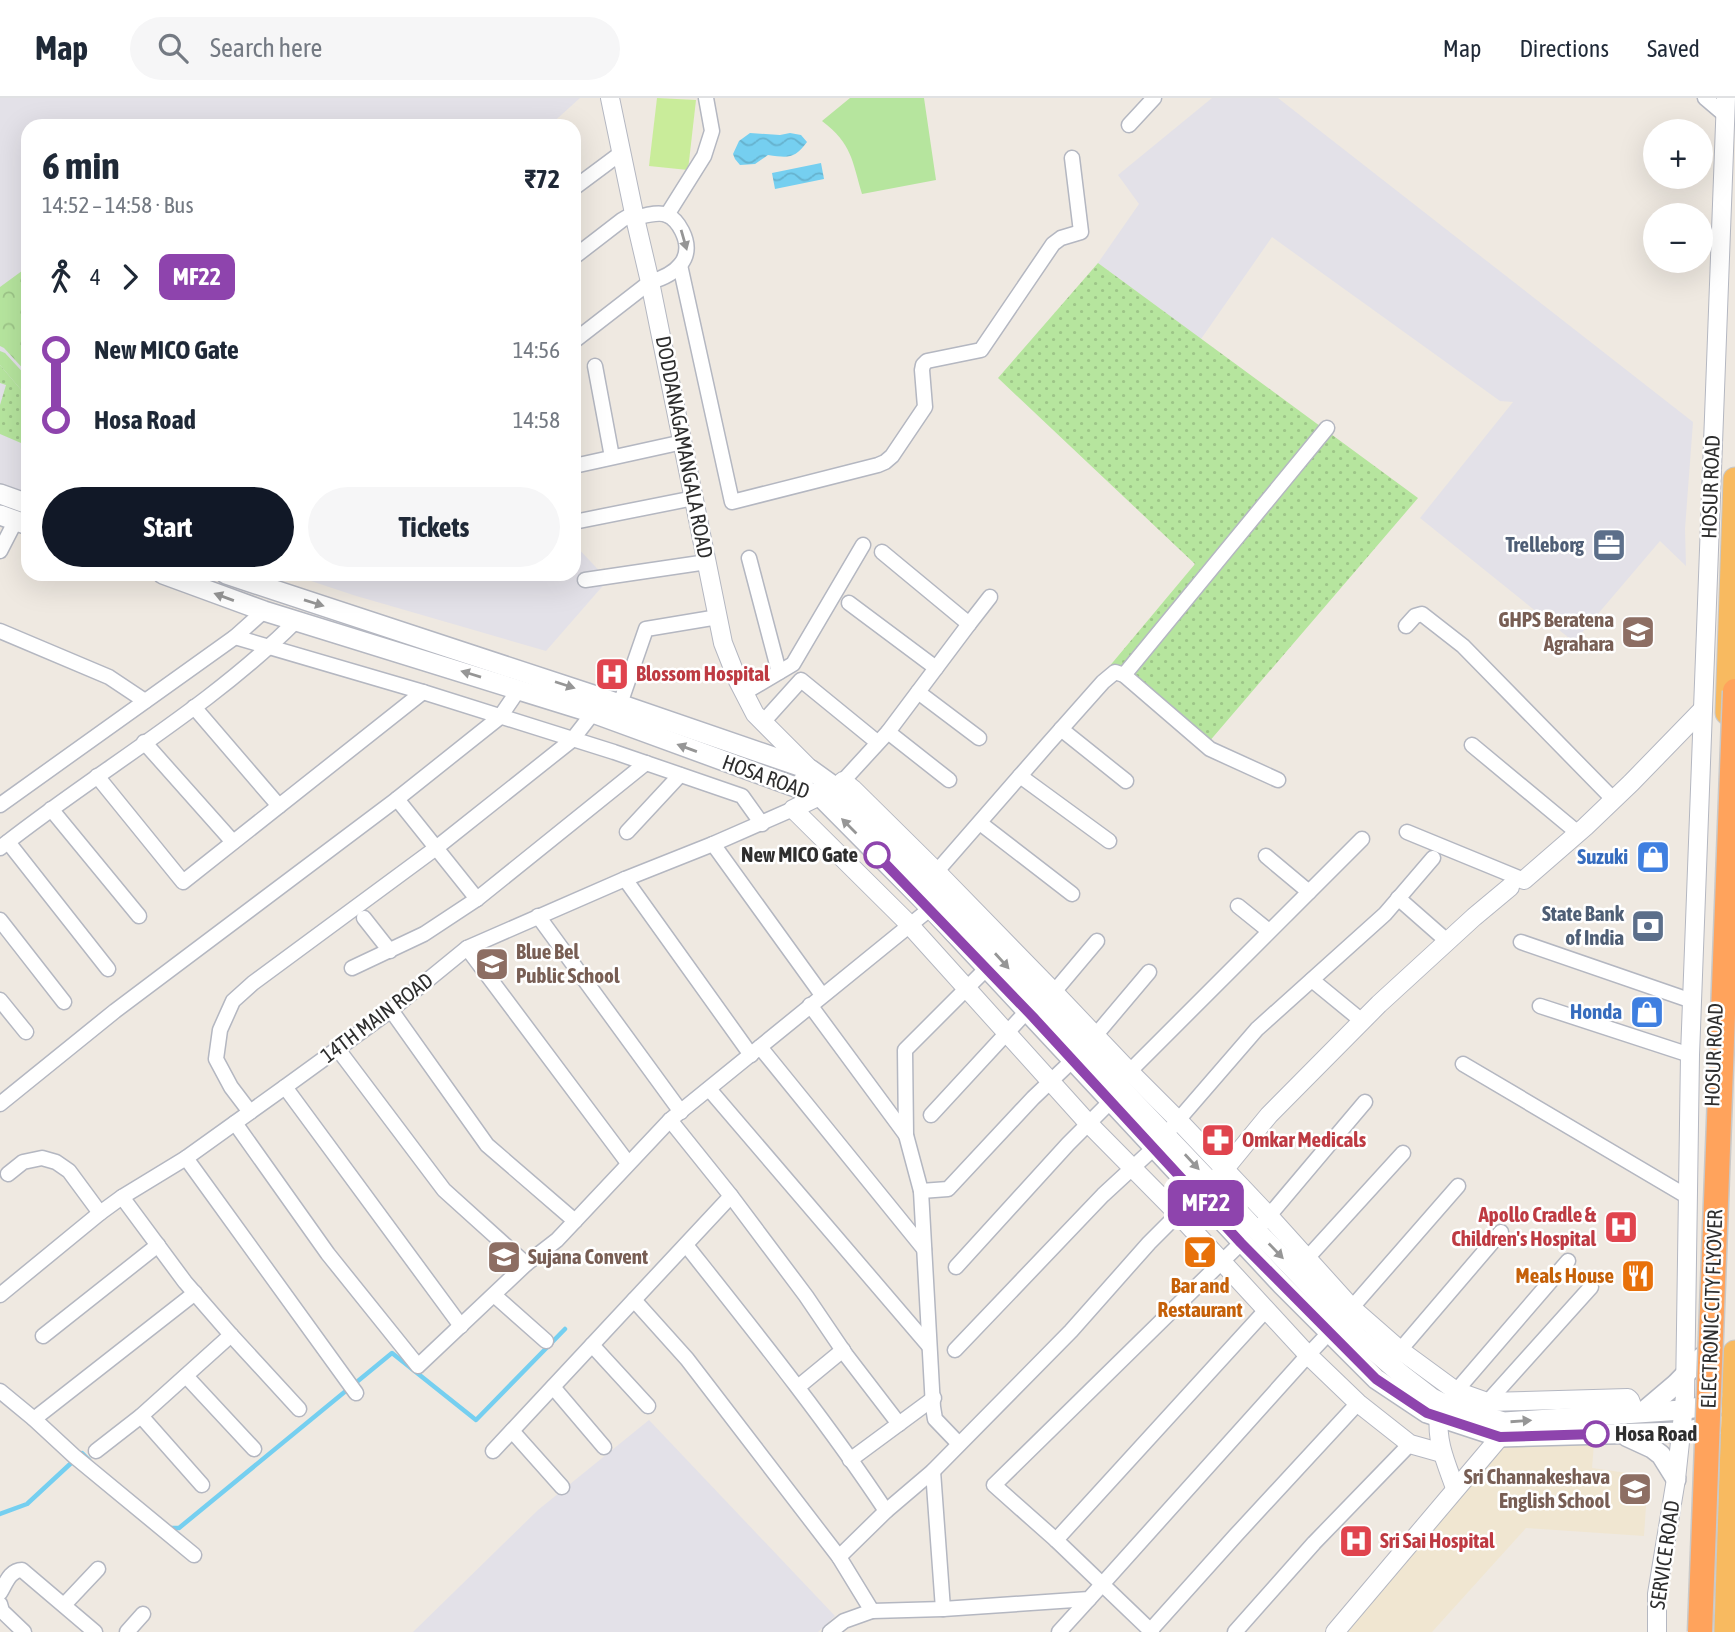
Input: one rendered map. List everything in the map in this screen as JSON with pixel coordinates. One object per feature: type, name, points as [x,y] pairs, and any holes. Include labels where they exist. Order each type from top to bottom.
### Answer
[{"type":"highway","name":"HOSUR ROAD","points":[[1692,1632],[1691,1419],[1702,1357],[1735,478]]},
{"type":"highway","name":"ELECTRONIC CITY FLYOVER","points":[[1700,1632],[1735,691]]},
{"type":"highway","name":"ELECTRONIC CITY FLYOVER","points":[[1714,1632],[1735,1117]]},
{"type":"highway","points":[[1726,1632],[1735,1352]]},
{"type":"main road","points":[[0,494],[21,502]]},
{"type":"main road","name":"HOSA ROAD","points":[[182,581],[264,611],[593,713],[797,788],[833,789],[930,908],[1073,1060],[1119,1086]]},
{"type":"main road","name":"HOSA ROAD","points":[[246,581],[620,704],[811,771],[932,877],[1039,1002],[1359,1338],[1395,1357],[1421,1390],[1500,1437],[1622,1434],[1733,1412]]},
{"type":"main road","points":[[382,648],[384,625]]},
{"type":"main road","name":"HOSA ROAD","points":[[1166,1134],[1218,1177],[1255,1230],[1301,1265],[1341,1320],[1376,1379],[1427,1413],[1446,1404],[1482,1408],[1504,1422],[1639,1413],[1691,1419]]},
{"type":"main road","points":[[1639,1413],[1661,1398],[1702,1357]]},
{"type":"main road","points":[[1622,1434],[1661,1455],[1676,1479]]},
{"type":"street","name":"DODDANAGAMANGALA ROAD","points":[[610,98],[723,643],[738,681],[755,713],[811,771]]},
{"type":"street","points":[[667,215],[704,156],[712,131],[706,98]]},
{"type":"street","points":[[1129,125],[1154,98]]},
{"type":"street","points":[[1705,98],[1726,106]]},
{"type":"street","name":"HOSUR ROAD","points":[[1688,1197],[1690,1055],[1726,106]]},
{"type":"street","points":[[581,183],[621,153]]},
{"type":"street","points":[[680,265],[732,502],[878,465],[892,456],[925,407],[923,365],[927,361],[981,350],[1053,244],[1061,238],[1081,232],[1072,158]]},
{"type":"street","points":[[581,252],[622,220],[657,214],[667,215],[678,224],[687,252],[671,274],[650,282],[581,336]]},
{"type":"street","points":[[595,366],[612,457]]},
{"type":"street","points":[[1124,676],[1327,428]]},
{"type":"street","points":[[581,464],[682,442]]},
{"type":"street","points":[[581,521],[694,498]]},
{"type":"street","points":[[0,551],[15,520]]},
{"type":"street","points":[[744,692],[793,664],[863,545]]},
{"type":"street","points":[[882,552],[969,624]]},
{"type":"street","points":[[749,558],[779,672]]},
{"type":"street","points":[[585,580],[707,562]]},
{"type":"street","points":[[990,597],[883,737],[833,789],[793,809],[909,926],[1088,1123],[1178,1214],[1308,1355],[1358,1403],[1410,1444],[1442,1453]]},
{"type":"street","points":[[849,603],[936,668]]},
{"type":"street","points":[[0,805],[235,637],[264,611]]},
{"type":"street","points":[[1406,626],[1415,616],[1422,614],[1463,646],[1614,800]]},
{"type":"street","points":[[620,704],[646,629],[718,617]]},
{"type":"street","points":[[108,969],[4,845],[194,707],[270,647],[296,621]]},
{"type":"street","points":[[0,631],[108,677],[145,701]]},
{"type":"street","points":[[235,637],[423,692],[742,796],[762,824]]},
{"type":"street","points":[[1166,1134],[1119,1086],[1095,1035],[1054,992],[932,877],[1061,729],[1115,672],[1124,676],[1210,749],[1278,780]]},
{"type":"street","points":[[764,721],[801,680],[949,780]]},
{"type":"street","points":[[0,1104],[115,1011],[397,799],[500,717],[519,689]]},
{"type":"street","points":[[97,776],[183,882],[423,692]]},
{"type":"street","points":[[918,692],[979,738]]},
{"type":"street","points":[[194,707],[279,806]]},
{"type":"street","points":[[1218,1177],[1269,1115],[1362,1021],[1447,941],[1578,833],[1703,709]]},
{"type":"street","points":[[250,1112],[230,1087],[216,1059],[220,1030],[233,1001],[253,983],[436,848],[572,740],[593,713]]},
{"type":"street","points":[[1061,729],[1126,781]]},
{"type":"street","points":[[144,742],[233,842]]},
{"type":"street","points":[[1472,745],[1578,833]]},
{"type":"street","points":[[352,968],[424,934],[477,899],[646,763]]},
{"type":"street","points":[[797,788],[811,771]]},
{"type":"street","points":[[627,832],[680,775]]},
{"type":"street","points":[[1020,776],[1109,841]]},
{"type":"street","points":[[397,799],[477,899]]},
{"type":"street","points":[[51,809],[139,916]]},
{"type":"street","name":"14TH MAIN ROAD","points":[[0,1295],[100,1213],[186,1158],[285,1087],[391,1010],[467,948],[793,809]]},
{"type":"street","points":[[980,823],[1072,894]]},
{"type":"street","points":[[1407,832],[1517,883]]},
{"type":"street","points":[[956,1267],[1119,1086],[1362,839]]},
{"type":"street","points":[[713,844],[822,995]]},
{"type":"street","points":[[1266,856],[1309,892]]},
{"type":"street","points":[[955,1350],[1103,1195],[1166,1134],[1257,1030],[1385,914],[1433,858]]},
{"type":"street","points":[[625,879],[756,1051],[924,1249]]},
{"type":"street","points":[[1398,898],[1447,941]]},
{"type":"street","points":[[1238,906],[1269,931]]},
{"type":"street","points":[[235,1123],[328,1254],[418,1366],[526,1264],[557,1240],[675,1116],[930,908]]},
{"type":"street","points":[[538,916],[731,1196],[899,1424]]},
{"type":"street","points":[[364,918],[390,951]]},
{"type":"street","points":[[0,920],[64,1002]]},
{"type":"street","points":[[1054,992],[1097,941]]},
{"type":"street","points":[[1521,942],[1692,1002]]},
{"type":"street","points":[[467,948],[628,1163]]},
{"type":"street","points":[[959,1444],[935,1419],[933,1407],[921,1191],[906,1135],[905,1050],[986,969]]},
{"type":"street","points":[[1095,1035],[1149,972]]},
{"type":"street","points":[[1311,980],[1362,1021]]},
{"type":"street","points":[[0,1000],[26,1032]]},
{"type":"street","points":[[810,1005],[906,1135]]},
{"type":"street","points":[[1540,1006],[1690,1055]]},
{"type":"street","points":[[391,1010],[487,1145],[575,1221]]},
{"type":"street","points":[[931,1115],[1027,1011]]},
{"type":"street","points":[[337,1048],[444,1190],[526,1264]]},
{"type":"street","points":[[921,1191],[948,1189],[1073,1060]]},
{"type":"street","points":[[1463,1064],[1688,1197]]},
{"type":"street","points":[[285,1087],[461,1326]]},
{"type":"street","points":[[709,1089],[929,1346]]},
{"type":"street","points":[[1358,1403],[1151,1632],[1056,1540],[994,1485],[1255,1230],[1365,1102]]},
{"type":"street","points":[[1301,1265],[1403,1153]]},
{"type":"street","points":[[8,1174],[23,1162],[42,1158],[56,1162],[69,1171],[100,1213]]},
{"type":"street","points":[[186,1158],[356,1394]]},
{"type":"street","points":[[1059,1632],[1341,1320],[1458,1186]]},
{"type":"street","points":[[493,1451],[731,1196]]},
{"type":"street","points":[[122,1197],[195,1293],[299,1409]]},
{"type":"street","name":"SERVICE ROAD","points":[[1657,1632],[1657,1594],[1676,1479],[1691,1419],[1685,1375],[1688,1197]]},
{"type":"street","points":[[839,1557],[886,1511],[933,1471],[1071,1331],[1178,1214]]},
{"type":"street","points":[[1395,1357],[1501,1232]]},
{"type":"street","points":[[43,1336],[158,1245]]},
{"type":"street","points":[[687,1245],[799,1387],[886,1511]]},
{"type":"street","points":[[1455,1488],[1442,1453],[1438,1428],[1446,1404],[1567,1261]]},
{"type":"street","points":[[1482,1408],[1591,1287]]},
{"type":"street","points":[[34,1419],[195,1293]]},
{"type":"street","points":[[494,1295],[546,1341]]},
{"type":"street","points":[[634,1300],[687,1359],[839,1557],[872,1611]]},
{"type":"street","points":[[1056,1540],[1266,1310]]},
{"type":"street","points":[[96,1451],[141,1416],[231,1335]]},
{"type":"street","points":[[592,1345],[648,1406]]},
{"type":"street","points":[[799,1387],[843,1350]]},
{"type":"street","points":[[186,1376],[254,1449]]},
{"type":"street","points":[[553,1387],[604,1447]]},
{"type":"street","points":[[0,1391],[194,1555]]},
{"type":"street","points":[[850,1460],[934,1398]]},
{"type":"street","points":[[141,1416],[202,1485]]},
{"type":"street","points":[[512,1431],[562,1487]]},
{"type":"street","points":[[1335,1632],[1500,1437]]},
{"type":"street","points":[[1236,1632],[1314,1544],[1410,1444]]},
{"type":"street","points":[[933,1471],[943,1609]]},
{"type":"street","points":[[64,1605],[98,1569]]},
{"type":"street","points":[[0,1593],[12,1573],[23,1570],[95,1632]]},
{"type":"street","points":[[830,1632],[844,1621],[872,1611],[1089,1599]]},
{"type":"street","points":[[0,1604],[2,1611],[24,1632]]},
{"type":"street","points":[[127,1632],[143,1614]]},
{"type":"shaded area","points":[[0,98],[580,98],[557,119],[21,119],[21,494],[0,487]]},
{"type":"shaded area","points":[[1212,98],[1278,98],[1693,422],[1685,529],[1686,566],[1660,541],[1574,642],[1420,518],[1513,402],[1500,401],[1272,237],[1201,339],[1098,263],[1139,204],[1118,175]]},
{"type":"shaded area","points":[[581,551],[608,580],[546,651],[311,581],[581,581]]},
{"type":"shaded area","points":[[649,1420],[835,1616],[818,1632],[413,1632],[538,1510]]},
{"type":"shaded area","points":[[1507,1441],[1594,1444],[1592,1468],[1648,1476],[1644,1536],[1526,1528],[1432,1632],[1345,1632]]},
{"type":"green space","points":[[657,98],[696,100],[688,170],[649,166]]},
{"type":"green space","points":[[850,98],[924,98],[936,180],[862,194],[845,145],[822,121]]},
{"type":"green space","points":[[1098,263],[1418,498],[1202,750],[1108,668],[1195,564],[998,378]]},
{"type":"green space","points":[[21,272],[21,366],[0,346],[0,287]]},
{"type":"green space","points":[[0,351],[21,370],[21,390],[0,365]]},
{"type":"green space","points":[[0,365],[21,390],[21,443],[0,434],[0,405],[6,385],[0,383]]},
{"type":"water","points":[[750,133],[790,133],[801,135],[807,142],[790,156],[768,155],[755,164],[740,165],[733,154],[739,141]]},
{"type":"water","points":[[821,163],[824,179],[775,189],[772,173]]},
{"type":"waterway","points":[[167,1528],[179,1528],[392,1353],[476,1420],[565,1329]]},
{"type":"waterway","points":[[0,1514],[27,1504],[82,1453],[89,1460]]},
{"type":"bus line","name":"MF22","points":[[877,855],[1033,1017],[1241,1243],[1376,1379],[1427,1413],[1500,1437],[1596,1434]]},
{"type":"place","name":"Trelleborg","points":[[1609,545]]},
{"type":"place","name":"GHPS Beratena Agrahara","points":[[1638,632]]},
{"type":"place","name":"Blossom Hospital","points":[[612,674]]},
{"type":"place","name":"New MICO Gate","points":[[877,855]]},
{"type":"place","name":"Suzuki","points":[[1653,857]]},
{"type":"place","name":"State Bank of India","points":[[1648,926]]},
{"type":"place","name":"Blue Bel Public School","points":[[492,964]]},
{"type":"place","name":"Honda","points":[[1647,1012]]},
{"type":"place","name":"Omkar Medicals","points":[[1218,1140]]},
{"type":"place","name":"Apollo Cradle & Children's Hospital","points":[[1621,1227]]},
{"type":"place","name":"Bar and Restaurant","points":[[1200,1252]]},
{"type":"place","name":"Sujana Convent","points":[[504,1257]]},
{"type":"place","name":"Meals House","points":[[1638,1276]]},
{"type":"place","name":"Hosa Road","points":[[1596,1434]]},
{"type":"place","name":"Sri Channakeshava English School","points":[[1635,1489]]},
{"type":"place","name":"Sri Sai Hospital","points":[[1356,1541]]}]
